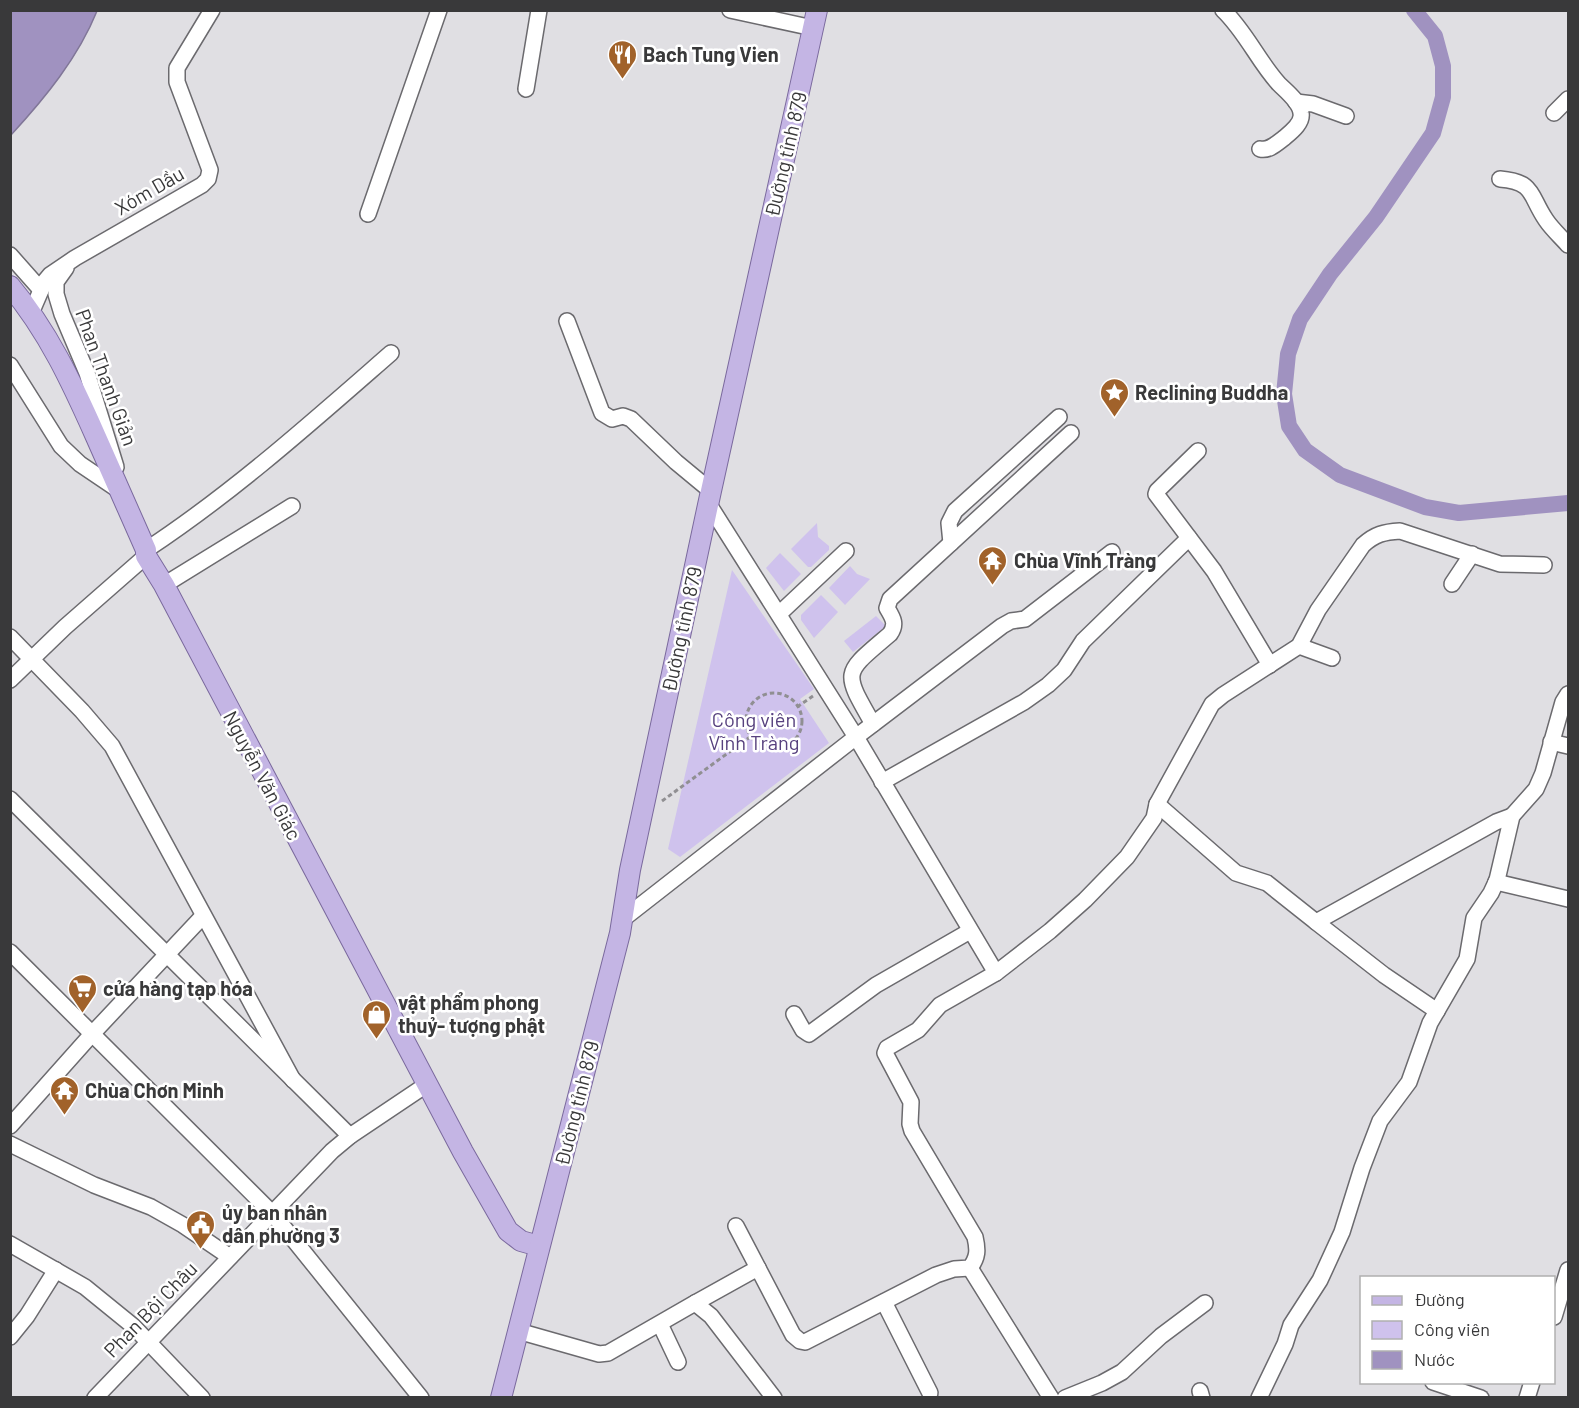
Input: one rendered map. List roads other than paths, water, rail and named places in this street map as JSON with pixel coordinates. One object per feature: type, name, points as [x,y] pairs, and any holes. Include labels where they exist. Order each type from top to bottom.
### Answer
[{"type":"main road","name":"Đường tỉnh 879","points":[[501,1398],[623,919],[641,815],[815,19]]},
{"type":"main road","name":"Nguyễn Văn Giác","points":[[10,286],[32,311],[77,394],[146,553],[426,1085],[508,1231],[521,1241],[539,1246]]},
{"type":"street","name":"Xóm Dầu","points":[[32,311],[50,275],[208,179],[210,170],[177,82],[177,68],[212,10]]},
{"type":"street","points":[[368,214],[439,10]]},
{"type":"street","points":[[526,89],[539,10]]},
{"type":"street","points":[[730,10],[815,19]]},
{"type":"street","points":[[1223,10],[1301,111],[1302,118],[1298,124],[1270,148],[1265,150],[1260,148]]},
{"type":"street","points":[[1554,113],[1569,99]]},
{"type":"street","points":[[1296,102],[1313,104],[1346,116]]},
{"type":"street","points":[[1500,179],[1516,180],[1528,188],[1546,219],[1569,244]]},
{"type":"street","points":[[10,255],[41,290]]},
{"type":"street","name":"Phan Thanh Giản","points":[[75,258],[56,282],[56,294],[87,373],[114,455],[120,491]]},
{"type":"street","points":[[567,321],[602,413],[612,419],[623,416],[631,419],[709,497],[996,972]]},
{"type":"street","points":[[10,680],[146,553],[246,477],[391,353]]},
{"type":"street","points":[[10,365],[61,446],[70,456],[120,491]]},
{"type":"street","points":[[951,543],[949,524],[955,511],[1059,417]]},
{"type":"street","points":[[873,724],[852,688],[851,677],[854,664],[894,628],[894,621],[887,608],[887,603],[1071,433]]},
{"type":"street","points":[[1198,451],[1156,494],[1214,571],[1270,665]]},
{"type":"street","points":[[164,585],[292,506]]},
{"type":"street","points":[[736,1226],[793,1335],[805,1342],[936,1275],[954,1269],[970,1268],[977,1259],[978,1248],[975,1237],[912,1131],[911,1102],[885,1053],[887,1048],[918,1030],[940,1005],[996,972],[1050,931],[1085,900],[1118,865],[1154,818],[1156,804],[1212,704],[1299,646],[1318,610],[1363,545],[1372,537],[1384,532],[1400,531],[1500,564],[1544,565]]},
{"type":"street","points":[[882,782],[1024,702],[1048,685],[1064,670],[1083,641],[1189,538]]},
{"type":"street","points":[[779,614],[846,551]]},
{"type":"street","points":[[623,919],[1002,626],[1011,621],[1025,619],[1112,552]]},
{"type":"street","points":[[1452,584],[1472,554]]},
{"type":"street","points":[[10,637],[82,711],[112,746],[292,1080]]},
{"type":"street","points":[[1299,646],[1332,658]]},
{"type":"street","points":[[1316,922],[1496,822],[1512,816],[1536,789],[1544,773],[1563,702],[1569,694]]},
{"type":"street","points":[[1551,742],[1569,746]]},
{"type":"street","points":[[10,799],[350,1136]]},
{"type":"street","points":[[1156,804],[1236,873],[1268,883],[1384,975],[1437,1011]]},
{"type":"street","points":[[1259,1398],[1285,1344],[1291,1325],[1320,1280],[1342,1232],[1362,1168],[1380,1121],[1409,1082],[1430,1023],[1467,959],[1474,918],[1496,882],[1512,816]]},
{"type":"street","points":[[1496,882],[1569,899]]},
{"type":"street","points":[[10,1126],[92,1034],[203,916]]},
{"type":"street","points":[[794,1014],[803,1030],[809,1034],[876,985],[970,931]]},
{"type":"street","points":[[10,952],[273,1214],[421,1398]]},
{"type":"street","name":"Phan Bội Châu","points":[[95,1398],[332,1150],[426,1085]]},
{"type":"street","points":[[10,1144],[94,1185],[151,1207],[183,1225],[230,1257]]},
{"type":"street","points":[[10,1244],[86,1287],[133,1326],[202,1398]]},
{"type":"street","points":[[518,1330],[599,1354],[614,1351],[758,1268]]},
{"type":"street","points":[[970,1268],[1051,1398]]},
{"type":"street","points":[[10,1337],[27,1316],[56,1270]]},
{"type":"street","points":[[1555,1314],[1569,1270]]},
{"type":"street","points":[[884,1302],[930,1393]]},
{"type":"street","points":[[695,1303],[711,1316],[774,1398]]},
{"type":"street","points":[[1065,1398],[1122,1372],[1161,1336],[1205,1303]]},
{"type":"street","points":[[660,1324],[678,1362]]},
{"type":"street","points":[[1436,1384],[1481,1398]]},
{"type":"water","points":[[11,10],[97,11],[60,77],[11,135]]},
{"type":"waterway","points":[[1414,10],[1435,36],[1443,66],[1443,97],[1433,133],[1376,217],[1330,274],[1300,319],[1288,354],[1284,394],[1289,426],[1305,450],[1340,475],[1425,507],[1459,513],[1568,503]]},
{"type":"place","name":"Bach Tung Vien","points":[[622,80]]},
{"type":"place","name":"Reclining Buddha","points":[[1114,418]]},
{"type":"place","name":"Chùa Vĩnh Tràng","points":[[993,586]]},
{"type":"place","name":"cửa hàng tạp hóa","points":[[82,1014]]},
{"type":"place","name":"vật phẩm phong thuỷ- tượng phật","points":[[377,1040]]},
{"type":"place","name":"Chùa Chơn Minh","points":[[64,1116]]},
{"type":"place","name":"ủy ban nhân dân phường 3","points":[[201,1250]]},
{"type":"park label","name":"Công viên Vĩnh Tràng","points":[[754,730]]}]
